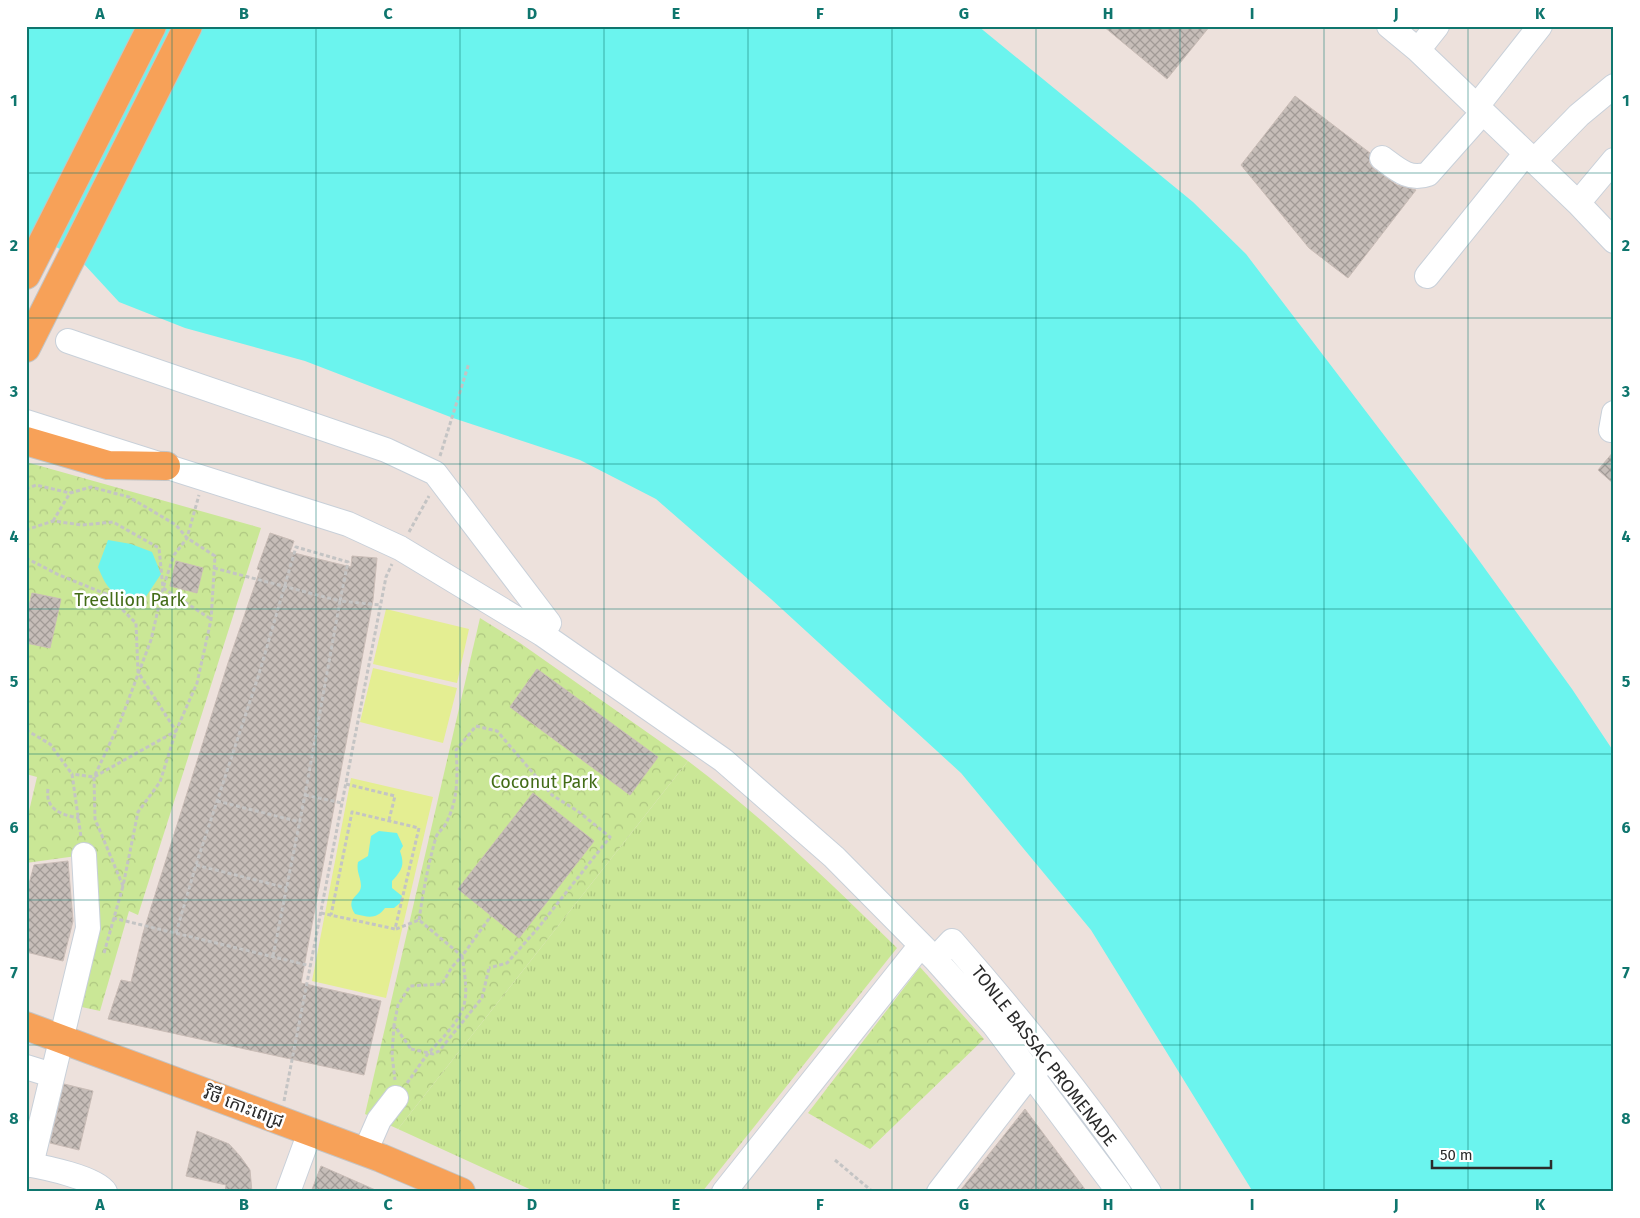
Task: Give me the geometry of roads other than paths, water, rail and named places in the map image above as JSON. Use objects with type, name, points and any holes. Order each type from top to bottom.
[{"type":"main road","points":[[26,274],[152,26]]},
{"type":"main road","points":[[26,348],[188,26]]},
{"type":"main road","points":[[26,441],[108,465],[166,466]]},
{"type":"main road","name":"វិថី កោះពេជ្រ","points":[[26,1026],[365,1152],[461,1192]]},
{"type":"street","points":[[1389,26],[1418,50],[1480,109],[1578,203],[1614,241]]},
{"type":"street","points":[[1418,50],[1436,26]]},
{"type":"street","points":[[1382,158],[1408,176],[1420,177],[1428,174],[1480,109],[1540,26]]},
{"type":"street","points":[[1427,276],[1530,157],[1614,86]]},
{"type":"street","points":[[1578,203],[1614,160]]},
{"type":"street","points":[[68,341],[386,450],[435,473],[549,624],[542,634]]},
{"type":"street","points":[[26,422],[348,524],[400,548],[542,634],[722,760],[834,857],[928,952],[994,1025],[1119,1192]]},
{"type":"street","points":[[84,855],[88,928],[28,1164],[88,1180],[105,1192]]},
{"type":"street","name":"TONLE BASSAC PROMENADE","points":[[928,952],[952,942],[1010,1007],[1149,1192]]},
{"type":"street","points":[[724,1192],[928,952]]},
{"type":"street","points":[[938,1192],[1031,1073],[1050,1058]]},
{"type":"street","points":[[26,1067],[52,1075]]},
{"type":"street","points":[[365,1152],[379,1120],[396,1098]]},
{"type":"street","points":[[288,1192],[310,1132]]},
{"type":"water","points":[[26,26],[978,26],[1193,202],[1246,254],[1470,548],[1572,689],[1614,752],[1614,1192],[1253,1192],[1091,930],[961,773],[771,599],[656,499],[580,460],[453,418],[305,361],[185,328],[119,302],[83,263],[53,245],[26,236]]},
{"type":"water","points":[[108,540],[131,544],[152,552],[161,574],[145,598],[120,596],[110,589],[106,583],[98,567]]},
{"type":"water","points":[[379,831],[397,833],[403,846],[400,851],[402,867],[392,881],[392,888],[402,896],[400,903],[394,908],[385,908],[375,916],[368,917],[355,914],[351,904],[361,886],[358,862],[368,856],[371,836]]},
{"type":"park label","name":"Treellion Park","points":[[130,600]]},
{"type":"park label","name":"Coconut Park","points":[[544,782]]}]
